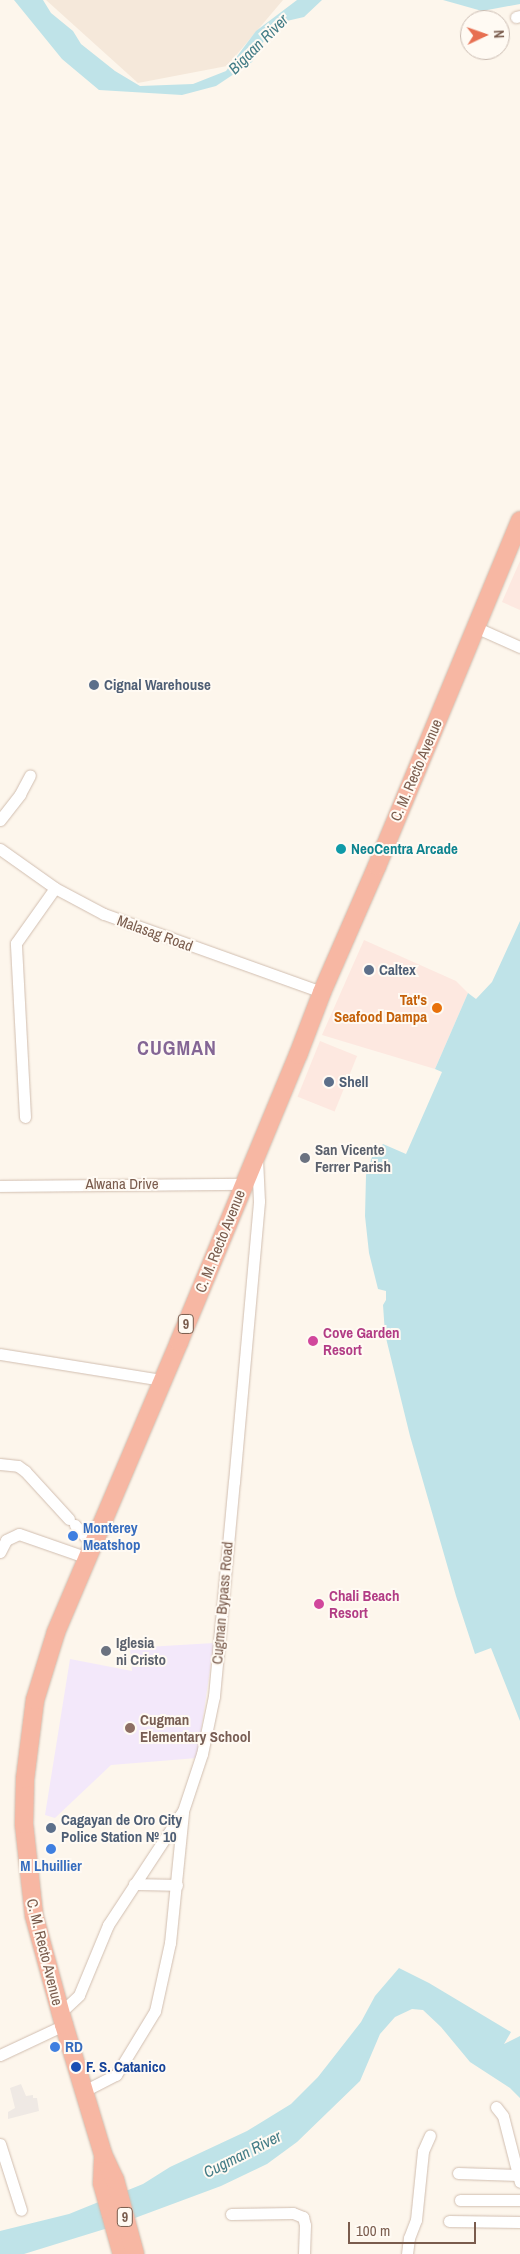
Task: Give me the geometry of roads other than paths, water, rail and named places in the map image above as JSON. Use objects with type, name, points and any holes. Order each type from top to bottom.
[{"type":"highway","name":"C. M. Recto Avenue","points":[[122,2254],[103,2154],[40,1942],[30,1888],[24,1824],[25,1779],[35,1700],[56,1632],[520,520]]},
{"type":"highway","name":"C. M. Recto Avenue","points":[[108,2181],[135,2254]]},
{"type":"street","points":[[475,627],[520,647]]},
{"type":"street","points":[[0,820],[20,794],[30,775]]},
{"type":"street","name":"Malasag Road","points":[[0,849],[55,888],[113,918],[322,992]]},
{"type":"street","points":[[25,1117],[16,943],[55,888]]},
{"type":"street","name":"Cugman Bypass Road","points":[[0,2054],[62,2019],[80,1995],[108,1925],[183,1811],[202,1754],[214,1696],[258,1201],[257,1153]]},
{"type":"street","name":"Alwana Drive","points":[[0,1186],[244,1184]]},
{"type":"street","points":[[0,1354],[162,1380]]},
{"type":"street","points":[[0,1464],[18,1466],[25,1471],[72,1522],[91,1552]]},
{"type":"street","points":[[0,1552],[6,1540],[18,1534],[91,1552]]},
{"type":"street","points":[[84,2092],[116,2075],[141,2031],[155,2011],[161,1992],[170,1943],[183,1811]]},
{"type":"street","points":[[134,1884],[177,1886]]},
{"type":"street","points":[[458,2173],[519,2178],[504,2116],[496,2107]]},
{"type":"street","points":[[408,2254],[409,2238],[416,2220],[423,2151],[430,2135]]},
{"type":"street","points":[[0,2144],[21,2210]]},
{"type":"street","points":[[460,2200],[520,2200]]},
{"type":"street","points":[[231,2214],[293,2213],[303,2217],[305,2225],[304,2254]]},
{"type":"street","points":[[449,2221],[520,2222]]},
{"type":"water","name":"Bigaan River","points":[[14,0],[43,0],[51,13],[73,31],[81,44],[115,71],[140,86],[193,84],[226,71],[256,31],[297,0],[322,0],[304,17],[278,23],[265,39],[252,62],[216,86],[182,95],[99,90],[62,59]]},
{"type":"water","points":[[443,0],[520,0],[520,4],[478,10]]},
{"type":"water","points":[[520,921],[520,1721],[491,1648],[475,1654],[456,1596],[410,1436],[385,1334],[383,1305],[386,1300],[386,1291],[378,1289],[369,1253],[365,1216],[366,1175],[372,1157],[383,1144],[406,1154],[442,1072],[435,1069],[468,993],[476,999],[492,982]]},
{"type":"water","name":"Cugman River","points":[[399,1968],[429,1983],[511,2032],[504,2044],[520,2036],[520,2098],[510,2088],[470,2062],[441,2027],[423,2010],[412,2009],[395,2017],[380,2034],[360,2081],[297,2142],[267,2164],[221,2186],[108,2228],[24,2254],[0,2254],[0,2231],[69,2214],[143,2184],[170,2167],[247,2131],[291,2104],[318,2077],[361,2022],[375,1996]]},
{"type":"place","name":"Cignal Warehouse","points":[[94,685]]},
{"type":"place","name":"NeoCentra Arcade","points":[[341,849]]},
{"type":"place","name":"Caltex","points":[[369,970]]},
{"type":"place","name":"Tat's Seafood Dampa","points":[[437,1008]]},
{"type":"place","name":"Shell","points":[[329,1082]]},
{"type":"place","name":"San Vicente Ferrer Parish","points":[[305,1158]]},
{"type":"place","name":"Cove Garden Resort","points":[[313,1341]]},
{"type":"place","name":"Monterey Meatshop","points":[[73,1536]]},
{"type":"place","name":"Chali Beach Resort","points":[[319,1604]]},
{"type":"place","name":"Iglesia ni Cristo","points":[[106,1651]]},
{"type":"place","name":"Cugman Elementary School","points":[[130,1728]]},
{"type":"place","name":"Cagayan de Oro City Police Station № 10","points":[[51,1828]]},
{"type":"place","name":"M Lhuillier","points":[[51,1849]]},
{"type":"place","name":"RD","points":[[55,2047]]},
{"type":"place","name":"F. S. Catanico","points":[[76,2067]]},
{"type":"district","name":"CUGMAN","points":[[177,1047]]}]
